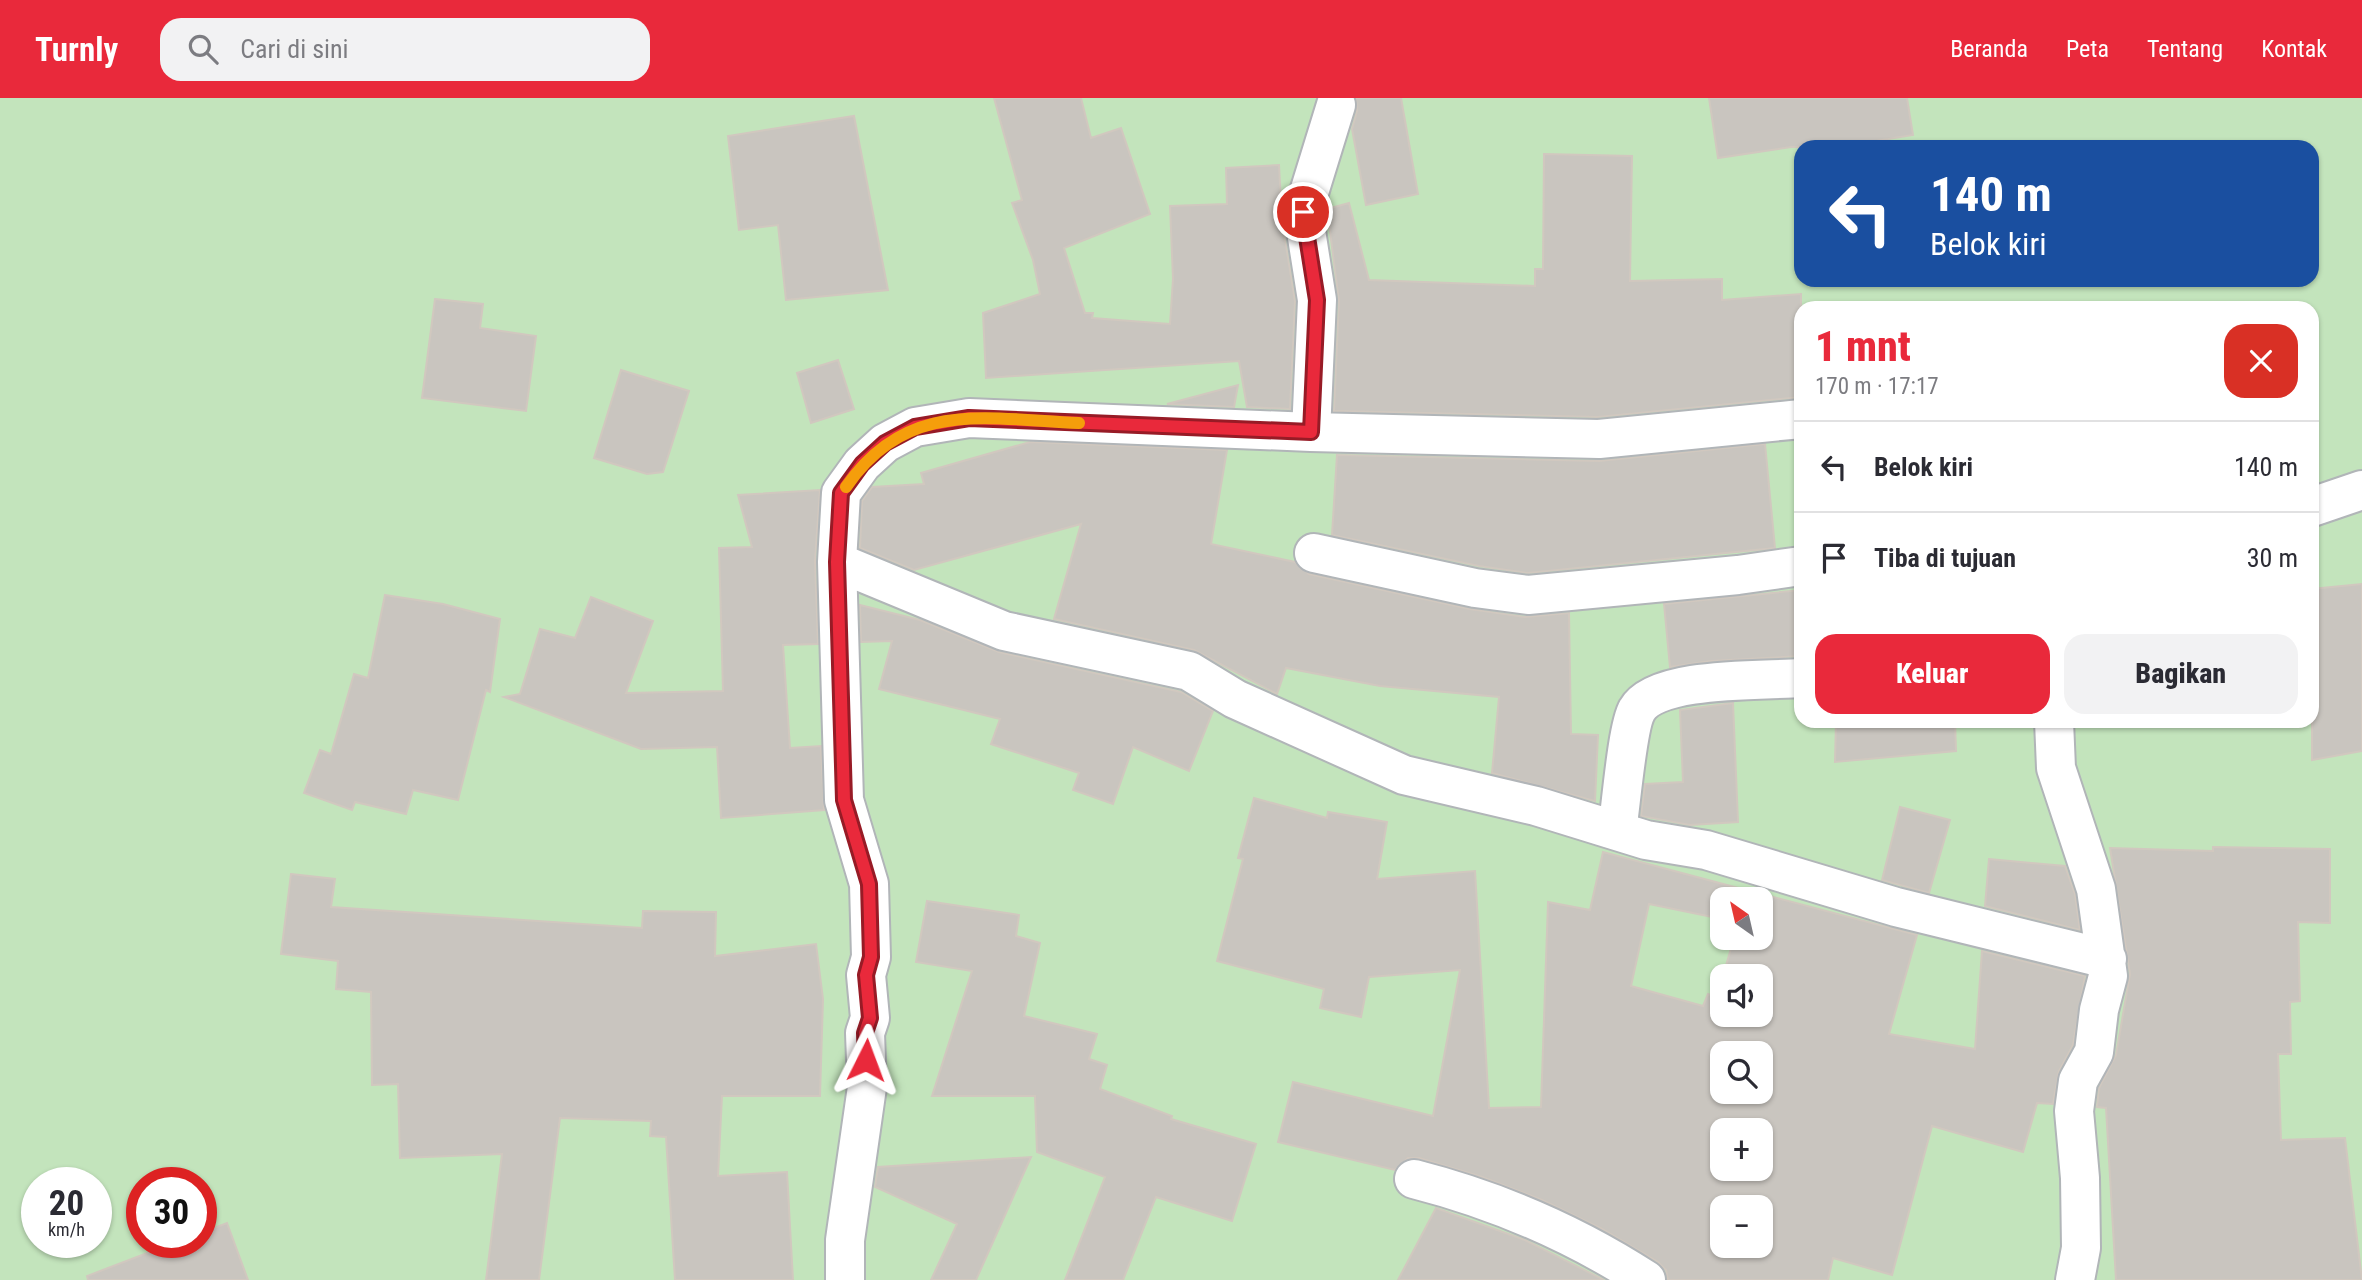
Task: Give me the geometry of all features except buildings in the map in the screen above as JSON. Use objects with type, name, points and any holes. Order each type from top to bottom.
[{"type":"street","points":[[1311,432],[1317,300],[1303,212],[1336,105]]},
{"type":"street","points":[[845,1280],[845,1240],[867,1087],[865,1033],[870,1018],[866,975],[871,957],[869,884],[844,800],[837,562],[841,493],[862,464],[885,443],[915,427],[969,418],[1311,432],[1599,439],[1794,420]]},
{"type":"street","points":[[2319,505],[2362,490]]},
{"type":"street","points":[[1314,552],[1475,588],[1528,595],[1794,567]]},
{"type":"street","points":[[837,562],[1004,631],[1189,671],[1235,699],[1404,775],[1437,786],[1536,806],[1646,840],[1706,850],[1896,907],[2107,959]]},
{"type":"street","points":[[1617,831],[1633,719],[1643,702],[1670,688],[1794,679]]},
{"type":"street","points":[[2054,728],[2056,768],[2096,889],[2108,976],[2099,1010],[2094,1052],[2078,1081],[2074,1111],[2080,1178],[2081,1248],[2075,1280]]},
{"type":"street","points":[[1413,1179],[1512,1210],[1605,1254],[1646,1280]]},
{"type":"green space","points":[[0,98],[2362,98],[2362,1280],[0,1280]]},
{"type":"slow traffic","points":[[846,487],[862,464],[885,443],[915,427],[969,418],[1079,423]]},
{"type":"route","points":[[866,1060],[865,1033],[870,1018],[866,975],[871,957],[869,884],[844,800],[837,562],[841,493],[862,464],[885,443],[915,427],[969,418],[1311,432],[1317,300],[1303,212]]}]
